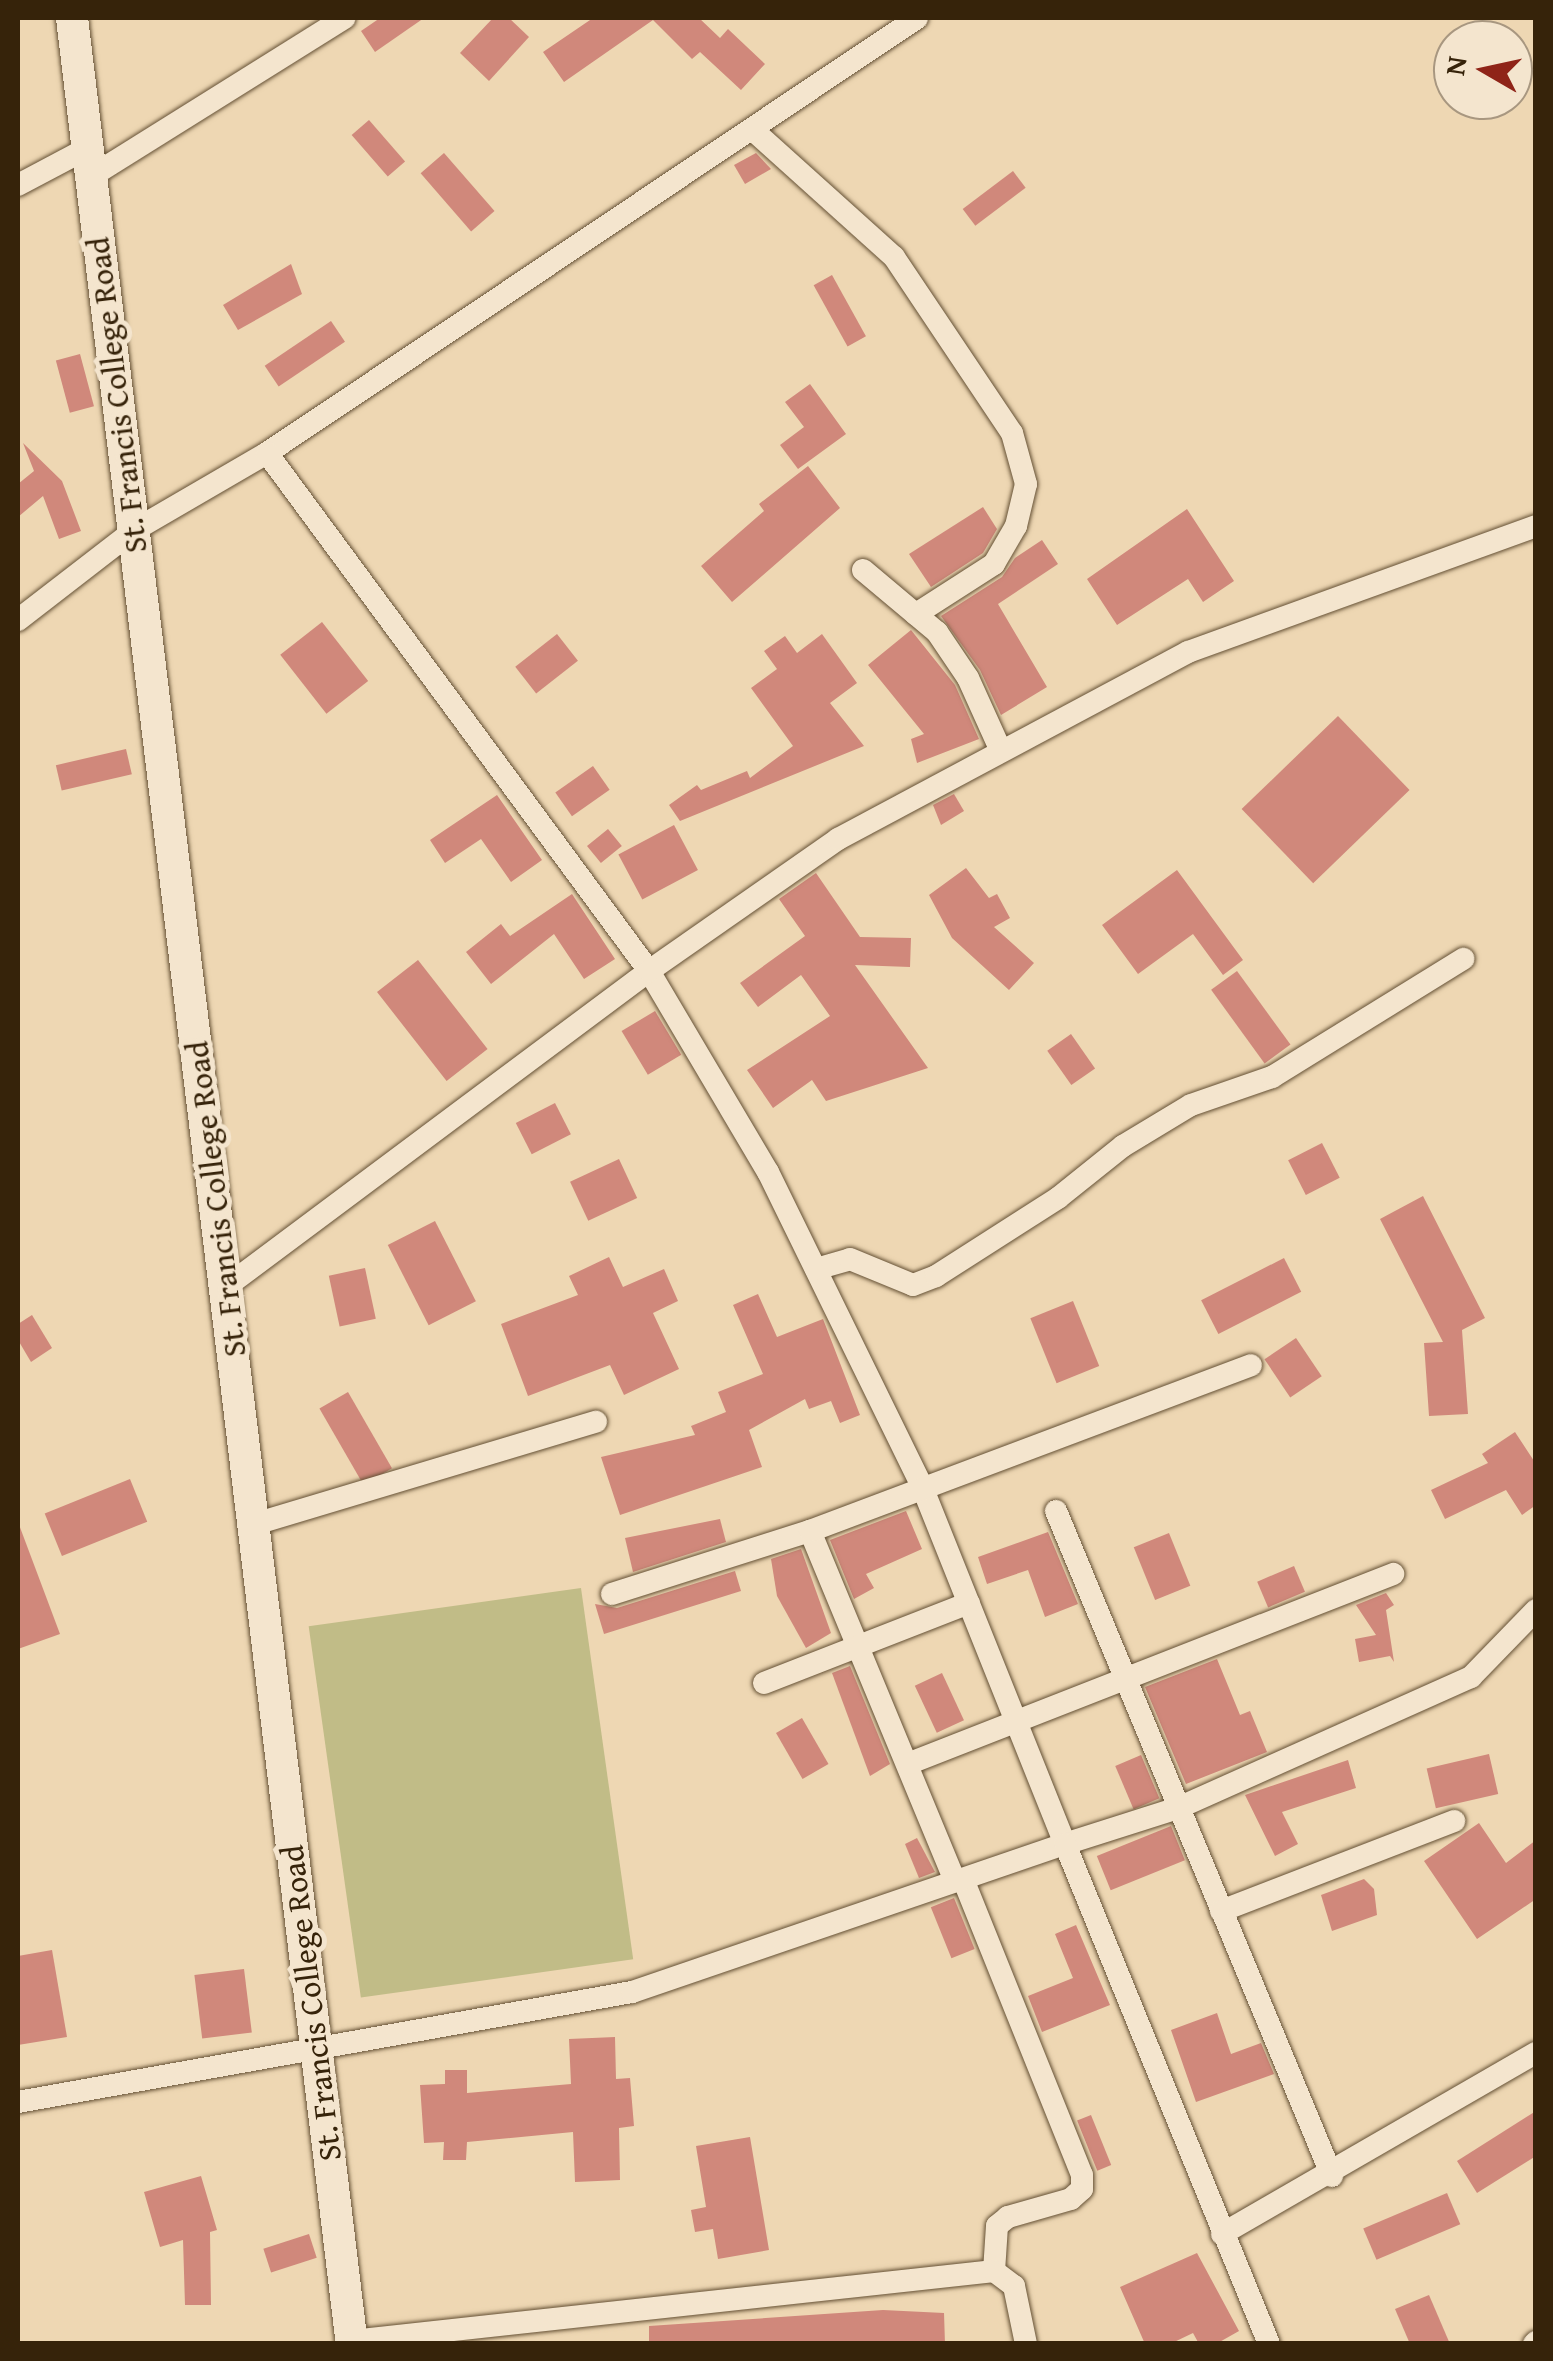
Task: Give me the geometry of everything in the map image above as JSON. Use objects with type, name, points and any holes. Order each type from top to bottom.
[{"type":"main road","points":[[48,18],[75,54]]},
{"type":"main road","name":"St. Francis College Road","points":[[72,18],[352,2342]]},
{"type":"street","points":[[18,185],[87,164],[344,18]]},
{"type":"street","points":[[18,620],[133,531],[267,454],[754,131],[916,18]]},
{"type":"street","points":[[754,131],[894,257],[1012,433],[1026,484],[1016,526],[994,564],[916,614]]},
{"type":"street","points":[[267,454],[648,971],[768,1172],[922,1489],[1269,2344]]},
{"type":"street","points":[[227,1286],[648,971],[838,839],[1000,749],[1188,652],[1536,526]]},
{"type":"street","points":[[862,570],[937,632],[968,678],[1000,749]]},
{"type":"street","points":[[816,1269],[850,1259],[914,1285],[936,1276],[1058,1198],[1123,1146],[1191,1105],[1272,1077],[1463,960]]},
{"type":"street","points":[[612,1594],[810,1530],[1251,1366]]},
{"type":"street","points":[[255,1524],[596,1422]]},
{"type":"street","points":[[1056,1511],[1332,2176]]},
{"type":"street","points":[[810,1530],[856,1647],[910,1763],[1082,2175],[1082,2189],[1071,2199],[1008,2216],[997,2226],[994,2271]]},
{"type":"street","points":[[910,1763],[1393,1574]]},
{"type":"street","points":[[764,1683],[970,1603]]},
{"type":"street","points":[[18,2102],[84,2085],[316,2052],[632,1992],[1178,1808],[1471,1677],[1536,1610]]},
{"type":"street","points":[[1221,1911],[1454,1821]]},
{"type":"street","points":[[1222,2234],[1332,2176],[1536,2053]]},
{"type":"street","points":[[352,2342],[994,2271],[1014,2286],[1026,2344]]},
{"type":"shaded area","points":[[581,1588],[633,1959],[361,1998],[309,1626]]},
{"type":"building","points":[[380,18],[424,18],[375,52],[361,31]]},
{"type":"building","points":[[493,18],[509,18],[529,37],[489,81],[460,53]]},
{"type":"building","points":[[593,18],[699,18],[720,38],[728,29],[765,64],[741,90],[700,52],[692,59],[653,20],[564,82],[543,52]]},
{"type":"building","points":[[369,120],[405,162],[388,177],[352,135]]},
{"type":"building","points":[[444,153],[495,211],[471,231],[421,173]]},
{"type":"building","points":[[756,153],[771,169],[745,184],[734,165]]},
{"type":"building","points":[[1013,171],[1026,188],[975,226],[963,209]]},
{"type":"building","points":[[291,264],[302,294],[238,330],[223,305]]},
{"type":"building","points":[[832,275],[866,336],[848,346],[814,285]]},
{"type":"building","points":[[331,321],[345,342],[279,386],[265,366]]},
{"type":"building","points":[[80,354],[94,406],[70,413],[56,360]]},
{"type":"building","points":[[810,384],[846,434],[798,469],[780,445],[804,427],[785,402]]},
{"type":"building","points":[[23,443],[62,481],[81,531],[59,539],[43,496],[18,517],[18,484],[34,471]]},
{"type":"building","points":[[808,466],[840,508],[732,602],[701,566],[764,511],[759,504]]},
{"type":"building","points":[[983,507],[997,529],[983,553],[931,587],[909,554]]},
{"type":"building","points":[[1187,509],[1234,581],[1203,602],[1188,579],[1117,625],[1087,579]]},
{"type":"building","points":[[1042,540],[1058,564],[998,604],[1047,687],[1001,715],[980,670],[941,616],[1002,577],[1015,558]]},
{"type":"building","points":[[322,622],[368,681],[326,714],[280,655]]},
{"type":"building","points":[[911,630],[955,685],[979,739],[917,763],[911,739],[924,734],[868,665]]},
{"type":"building","points":[[557,634],[578,661],[536,693],[515,667]]},
{"type":"building","points":[[822,634],[857,683],[830,703],[864,746],[680,821],[669,805],[697,785],[701,790],[747,771],[750,778],[793,746],[751,688],[777,669],[764,651],[785,636],[797,653]]},
{"type":"building","points":[[1338,716],[1410,790],[1313,883],[1242,809]]},
{"type":"building","points":[[126,749],[132,774],[62,791],[56,765]]},
{"type":"building","points":[[593,766],[610,790],[572,816],[555,792]]},
{"type":"building","points":[[954,794],[964,811],[941,825],[933,805]]},
{"type":"building","points":[[497,795],[542,860],[511,882],[481,839],[445,863],[430,840]]},
{"type":"building","points":[[674,825],[698,870],[642,900],[618,855]]},
{"type":"building","points":[[608,829],[622,846],[601,863],[587,846]]},
{"type":"building","points":[[966,868],[989,898],[997,894],[1010,918],[994,927],[1034,963],[1009,990],[952,938],[929,895]]},
{"type":"building","points":[[1177,870],[1243,960],[1223,975],[1193,934],[1138,974],[1102,925]]},
{"type":"building","points":[[816,873],[860,937],[911,938],[910,967],[855,965],[928,1068],[826,1101],[812,1080],[773,1108],[747,1070],[830,1016],[801,975],[758,1007],[740,983],[805,936],[779,899]]},
{"type":"building","points":[[572,894],[615,959],[584,979],[554,934],[491,984],[466,952],[501,924],[510,936]]},
{"type":"building","points":[[418,960],[488,1049],[447,1081],[377,992]]},
{"type":"building","points":[[1237,971],[1290,1045],[1265,1063],[1211,990]]},
{"type":"building","points":[[655,1011],[681,1055],[648,1075],[622,1031]]},
{"type":"building","points":[[1071,1034],[1095,1068],[1071,1085],[1047,1051]]},
{"type":"building","points":[[555,1103],[571,1134],[532,1154],[516,1123]]},
{"type":"building","points":[[1322,1143],[1340,1178],[1306,1195],[1288,1160]]},
{"type":"building","points":[[619,1159],[637,1198],[588,1221],[570,1182]]},
{"type":"building","points":[[1423,1196],[1485,1318],[1462,1330],[1468,1414],[1429,1416],[1424,1343],[1443,1342],[1380,1219]]},
{"type":"building","points":[[435,1221],[476,1301],[429,1325],[388,1245]]},
{"type":"building","points":[[609,1257],[623,1287],[664,1269],[678,1301],[653,1313],[679,1369],[624,1395],[610,1365],[528,1396],[501,1324],[578,1295],[569,1276]]},
{"type":"building","points":[[1284,1258],[1301,1292],[1218,1334],[1201,1300]]},
{"type":"building","points":[[365,1268],[376,1319],[340,1327],[329,1276]]},
{"type":"building","points":[[758,1294],[777,1337],[823,1319],[860,1415],[840,1423],[831,1401],[809,1409],[805,1399],[749,1430],[762,1467],[620,1515],[601,1457],[695,1435],[691,1426],[726,1412],[718,1392],[763,1374],[733,1305]]},
{"type":"building","points":[[1073,1301],[1099,1366],[1057,1383],[1030,1318]]},
{"type":"building","points":[[32,1315],[52,1348],[31,1362],[18,1340],[18,1324]]},
{"type":"building","points":[[1296,1338],[1322,1376],[1290,1397],[1264,1359]]},
{"type":"building","points":[[348,1392],[392,1468],[363,1485],[319,1408]]},
{"type":"building","points":[[1515,1432],[1536,1464],[1536,1505],[1522,1515],[1506,1490],[1445,1519],[1431,1490],[1488,1463],[1482,1454]]},
{"type":"building","points":[[130,1479],[147,1522],[62,1556],[45,1513]]},
{"type":"building","points":[[906,1511],[922,1549],[866,1574],[874,1588],[854,1599],[830,1540]]},
{"type":"building","points":[[720,1519],[726,1542],[633,1572],[625,1538]]},
{"type":"building","points":[[18,1522],[60,1634],[18,1649]]},
{"type":"building","points":[[1048,1532],[1078,1604],[1045,1617],[1028,1570],[987,1584],[978,1557]]},
{"type":"building","points":[[1169,1533],[1190,1586],[1155,1600],[1134,1547]]},
{"type":"building","points":[[801,1549],[831,1633],[806,1648],[777,1596],[771,1559]]},
{"type":"building","points":[[1294,1566],[1305,1592],[1268,1607],[1257,1582]]},
{"type":"building","points":[[735,1571],[741,1591],[604,1634],[595,1604],[617,1608]]},
{"type":"building","points":[[1386,1593],[1394,1605],[1386,1610],[1394,1662],[1390,1656],[1359,1662],[1355,1639],[1376,1635],[1356,1605]]},
{"type":"building","points":[[1217,1659],[1240,1715],[1250,1711],[1267,1752],[1186,1784],[1145,1687]]},
{"type":"building","points":[[850,1666],[890,1764],[870,1776],[832,1673]]},
{"type":"building","points":[[942,1673],[964,1720],[937,1733],[915,1686]]},
{"type":"building","points":[[802,1718],[828,1764],[803,1779],[776,1733]]},
{"type":"building","points":[[1489,1754],[1498,1794],[1436,1808],[1427,1768]]},
{"type":"building","points":[[1141,1755],[1159,1798],[1134,1809],[1115,1766]]},
{"type":"building","points":[[1348,1760],[1356,1788],[1282,1812],[1298,1844],[1275,1856],[1245,1795]]},
{"type":"building","points":[[1479,1823],[1506,1863],[1536,1840],[1536,1899],[1477,1939],[1424,1861]]},
{"type":"building","points":[[1171,1826],[1185,1860],[1111,1890],[1097,1856]]},
{"type":"building","points":[[917,1838],[935,1872],[919,1878],[905,1844]]},
{"type":"building","points":[[1364,1879],[1374,1889],[1377,1915],[1332,1931],[1321,1895]]},
{"type":"building","points":[[954,1898],[975,1949],[951,1958],[931,1907]]},
{"type":"building","points":[[1076,1925],[1110,2005],[1042,2032],[1028,1996],[1073,1978],[1055,1934]]},
{"type":"building","points":[[52,1950],[67,2037],[18,2045],[18,1956]]},
{"type":"building","points":[[244,1969],[252,2033],[202,2039],[194,1975]]},
{"type":"building","points":[[1217,2013],[1231,2054],[1261,2043],[1274,2074],[1196,2102],[1171,2030]]},
{"type":"building","points":[[615,2037],[616,2079],[630,2078],[634,2126],[619,2128],[620,2180],[575,2182],[573,2132],[467,2142],[466,2160],[443,2160],[444,2142],[424,2143],[420,2085],[445,2084],[445,2070],[467,2070],[467,2093],[571,2084],[569,2039]]},
{"type":"building","points":[[1536,2111],[1536,2156],[1477,2193],[1457,2161]]},
{"type":"building","points":[[1091,2115],[1111,2165],[1097,2171],[1077,2121]]},
{"type":"building","points":[[750,2137],[769,2250],[718,2259],[713,2229],[695,2232],[691,2210],[706,2207],[696,2146]]},
{"type":"building","points":[[201,2176],[217,2230],[210,2232],[211,2305],[185,2305],[183,2240],[160,2247],[144,2192]]},
{"type":"building","points":[[1447,2193],[1460,2224],[1377,2260],[1363,2229]]},
{"type":"building","points":[[309,2234],[317,2258],[271,2273],[263,2249]]},
{"type":"building","points":[[1197,2253],[1239,2331],[1216,2344],[1199,2344],[1193,2333],[1170,2344],[1145,2344],[1120,2287]]},
{"type":"building","points":[[1429,2295],[1450,2344],[1410,2344],[1395,2309]]},
{"type":"building","points":[[883,2310],[944,2313],[945,2344],[649,2344],[649,2326]]}]
